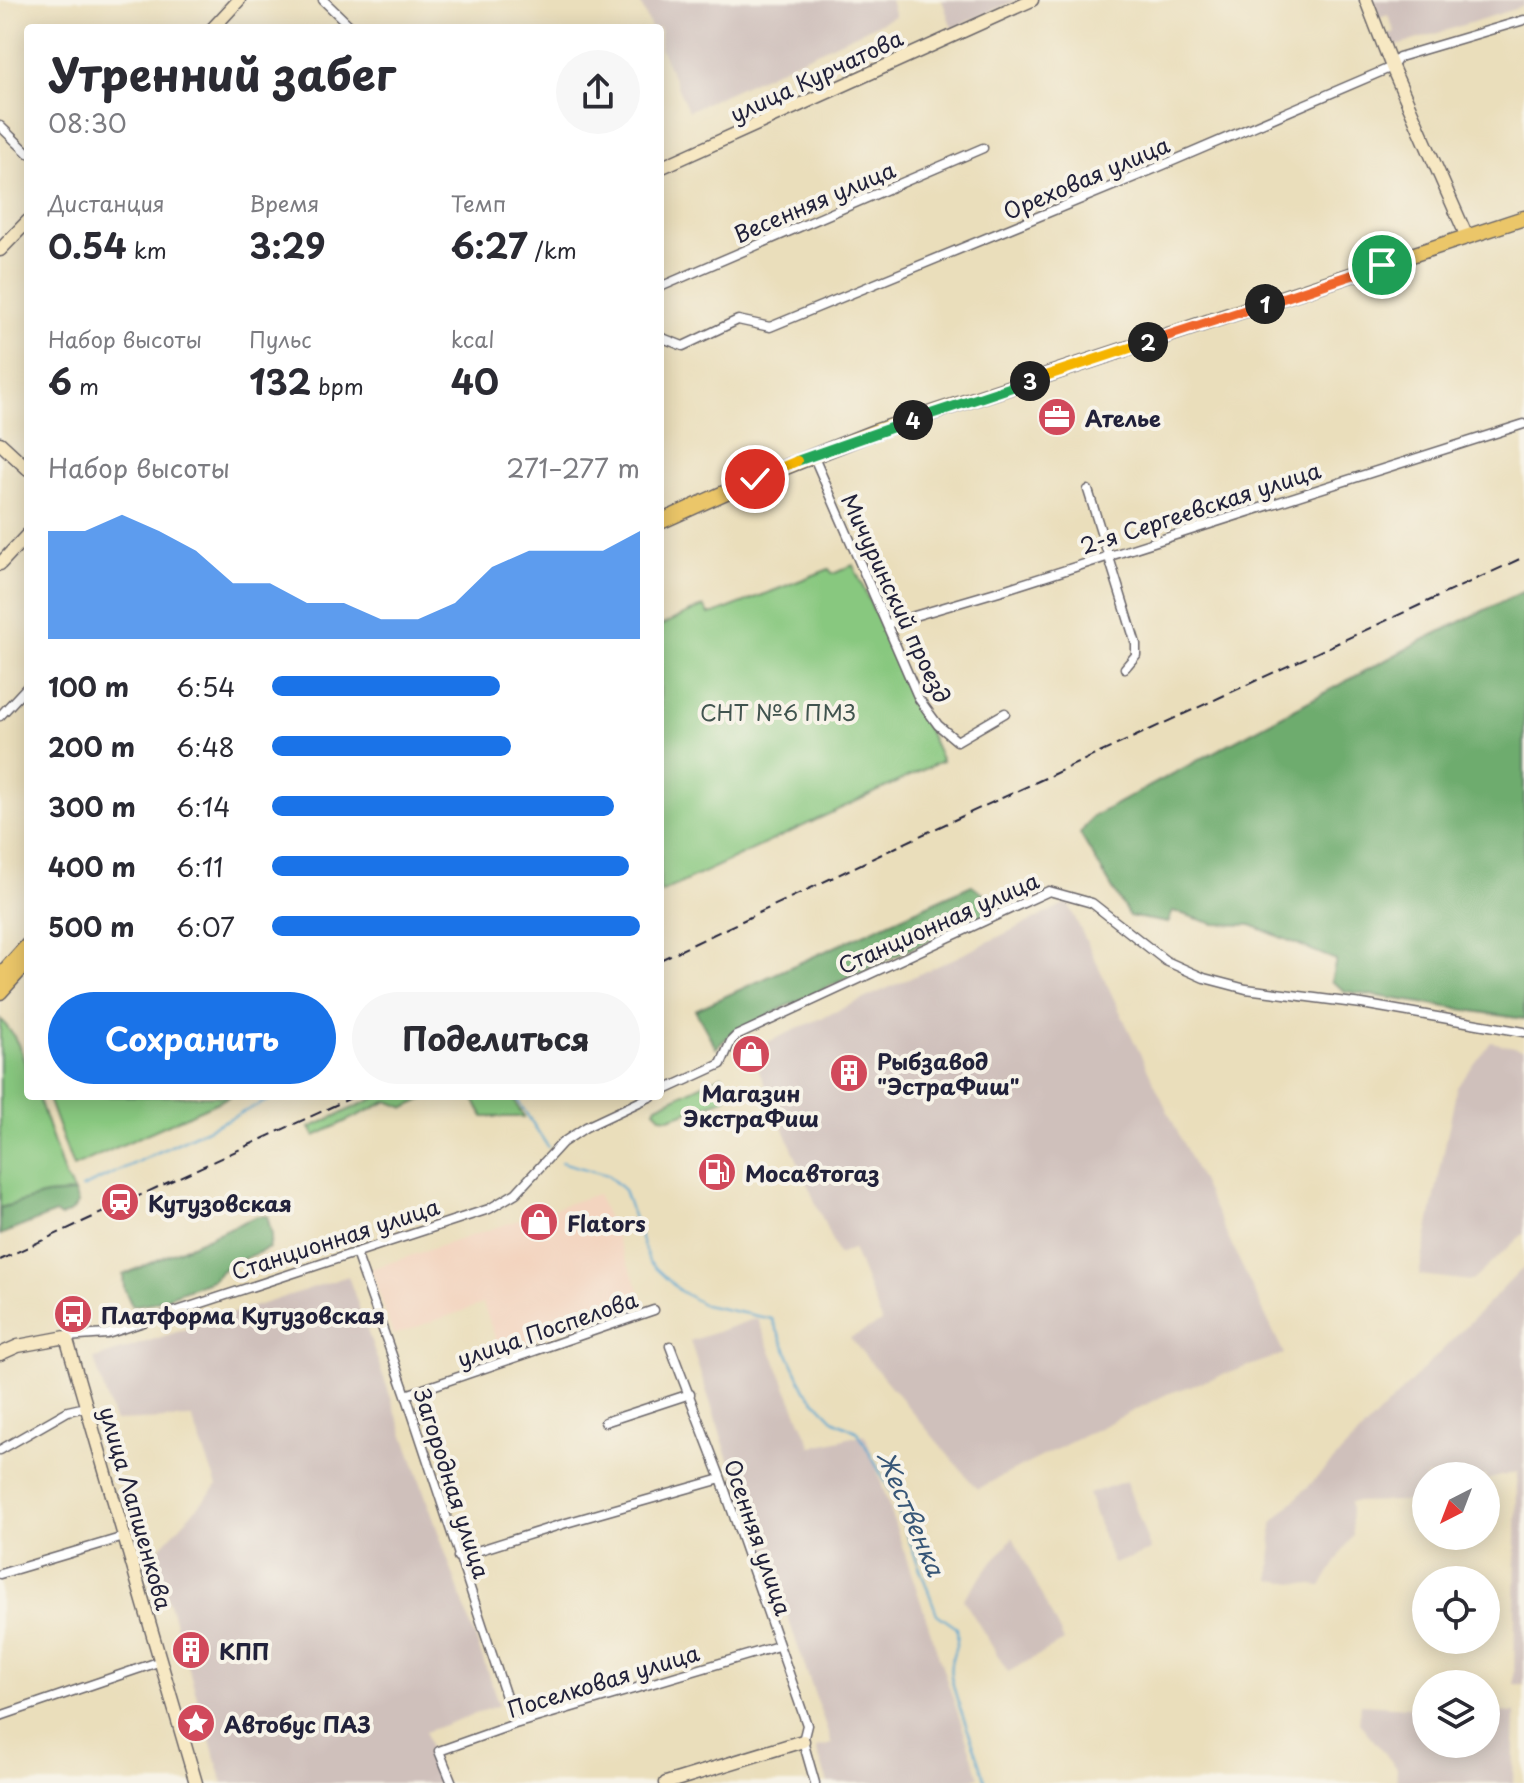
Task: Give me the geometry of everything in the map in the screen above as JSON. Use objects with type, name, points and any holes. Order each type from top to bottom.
[{"type":"main road","points":[[664,520],[813,455],[1465,233],[1524,209]]},
{"type":"main road","points":[[664,510],[763,465],[870,424],[1465,233],[1524,218]]},
{"type":"main road","points":[[0,976],[24,949]]},
{"type":"main road","points":[[0,992],[24,965]]},
{"type":"street","points":[[217,24],[239,0]]},
{"type":"street","points":[[323,0],[348,24]]},
{"type":"street","name":"улица Курчатова","points":[[664,166],[1032,0]]},
{"type":"street","points":[[1366,0],[1465,233]]},
{"type":"street","name":"Ореховая улица","points":[[664,339],[683,346],[738,320],[770,327],[1392,67],[1399,57],[1524,20]]},
{"type":"street","points":[[0,126],[24,149]]},
{"type":"street","name":"Весенняя улица","points":[[664,285],[983,148]]},
{"type":"street","points":[[0,250],[24,225]]},
{"type":"street","name":"2-я Сергеевская улица","points":[[887,624],[1524,424]]},
{"type":"street","points":[[0,443],[24,465]]},
{"type":"street","name":"Мичуринский проезд","points":[[813,455],[919,699],[938,725],[957,741],[1005,713]]},
{"type":"street","points":[[1088,490],[1136,644],[1136,655],[1125,668]]},
{"type":"street","points":[[0,564],[24,538]]},
{"type":"street","points":[[0,716],[24,690]]},
{"type":"street","name":"Станционная улица","points":[[664,1090],[721,1064],[736,1036],[1049,891],[1092,903],[1166,961],[1204,978],[1246,989],[1362,1004],[1524,1032]]},
{"type":"street","name":"Станционная улица","points":[[0,1354],[18,1346],[66,1337],[107,1334],[489,1209],[516,1193],[562,1143],[586,1127],[643,1100]]},
{"type":"street","name":"Загородная улица","points":[[356,1253],[515,1724]]},
{"type":"street","name":"улица Поспелова","points":[[406,1395],[654,1310]]},
{"type":"street","name":"улица Лапшенкова","points":[[66,1337],[196,1783]]},
{"type":"street","name":"Осенняя улица","points":[[670,1346],[721,1479],[807,1725],[803,1741],[815,1783]]},
{"type":"street","points":[[605,1422],[690,1394]]},
{"type":"street","points":[[0,1450],[68,1411],[86,1407]]},
{"type":"street","points":[[458,1557],[721,1479]]},
{"type":"street","points":[[0,1574],[124,1537]]},
{"type":"street","name":"Поселковая улица","points":[[452,1783],[439,1751],[515,1724],[778,1646]]},
{"type":"street","points":[[0,1716],[161,1661]]},
{"type":"street","points":[[666,1783],[803,1741]]},
{"type":"shaded area","points":[[639,0],[890,0],[895,16],[688,111],[664,57],[664,24],[649,24]]},
{"type":"shaded area","points":[[942,0],[1017,0],[952,28]]},
{"type":"shaded area","points":[[1374,0],[1524,0],[1524,6],[1393,47],[1389,35],[1395,32],[1388,15],[1380,18]]},
{"type":"shaded area","points":[[1068,903],[1284,1354],[1167,1394],[977,1489],[850,1338],[882,1322],[853,1249],[838,1255],[750,1050],[957,957]]},
{"type":"shaded area","points":[[1491,1042],[1524,1049],[1524,1233],[1472,1281],[1419,1275],[1457,1087]]},
{"type":"shaded area","points":[[597,1194],[645,1303],[500,1351],[483,1304],[393,1335],[371,1269]]},
{"type":"shaded area","points":[[1524,1267],[1524,1685],[1514,1684],[1517,1472],[1500,1476],[1500,1462],[1412,1462],[1412,1499],[1350,1502],[1353,1535],[1321,1586],[1271,1580],[1272,1523]]},
{"type":"shaded area","points":[[348,1276],[499,1705],[425,1732],[440,1783],[223,1783],[154,1554],[217,1486],[192,1418],[114,1421],[94,1359]]},
{"type":"shaded area","points":[[757,1318],[812,1447],[865,1434],[979,1777],[961,1783],[828,1783],[816,1748],[832,1744],[738,1475],[735,1478],[690,1341]]},
{"type":"shaded area","points":[[1126,1481],[1151,1551],[1113,1564],[1088,1494]]},
{"type":"shaded area","points":[[1013,1537],[1064,1641],[1008,1672],[963,1599]]},
{"type":"shaded area","points":[[1361,1704],[1412,1707],[1412,1758],[1500,1758],[1500,1712],[1515,1713],[1513,1783],[1396,1782],[1397,1768],[1359,1723]]},
{"type":"green space","name":"СНТ №6 ПМЗ","points":[[853,565],[942,761],[664,891],[664,624],[704,606],[709,614],[714,614],[829,569],[833,574]]},
{"type":"green space","points":[[1524,591],[1524,1019],[1345,991],[1331,981],[1336,960],[1251,925],[1214,924],[1173,911],[1168,923],[1129,916],[1080,834],[1092,817],[1427,638]]},
{"type":"green space","points":[[972,885],[988,897],[989,913],[732,1033],[716,1048],[695,1010]]},
{"type":"green space","points":[[0,1019],[14,1036],[24,1061],[24,1100],[39,1100],[65,1177],[74,1193],[46,1195],[0,1208]]},
{"type":"green space","points":[[722,1075],[727,1085],[725,1099],[669,1118],[662,1117],[655,1110],[657,1106]]},
{"type":"green space","points":[[48,1100],[222,1100],[73,1167]]},
{"type":"green space","points":[[370,1100],[422,1100],[405,1108],[388,1101],[315,1136],[310,1128]]},
{"type":"green space","points":[[474,1100],[514,1100],[524,1117],[484,1117]]},
{"type":"green space","points":[[74,1193],[78,1203],[72,1211],[61,1217],[55,1213],[0,1235],[0,1208],[46,1195]]},
{"type":"green space","points":[[257,1216],[267,1216],[272,1235],[269,1248],[227,1266],[212,1280],[154,1302],[132,1306],[124,1288],[123,1275]]},
{"type":"waterway","points":[[82,1188],[269,1100]]},
{"type":"waterway","name":"Жественка","points":[[518,1100],[548,1147]]},
{"type":"waterway","name":"Жественка","points":[[561,1162],[607,1175],[624,1190],[649,1262],[680,1291],[704,1305],[772,1319],[805,1390],[835,1421],[858,1432],[891,1492],[937,1614],[957,1628],[951,1676],[986,1783]]},
{"type":"railway","points":[[664,958],[926,833],[1524,557]]},
{"type":"railway","points":[[0,1260],[346,1100]]},
{"type":"place","name":"Ателье","points":[[1057,417]]},
{"type":"place","name":"Магазин ЭкстраФиш","points":[[751,1054]]},
{"type":"place","name":"Рыбзавод \"ЭстраФиш\"","points":[[849,1073]]},
{"type":"place","name":"Мосавтогаз","points":[[717,1172]]},
{"type":"place","name":"Кутузовская","points":[[120,1202]]},
{"type":"place","name":"Flators","points":[[539,1222]]},
{"type":"place","name":"Платформа Кутузовская","points":[[73,1314]]},
{"type":"place","name":"КПП","points":[[191,1650]]},
{"type":"place","name":"Автобус ПАЗ","points":[[196,1723]]},
{"type":"route","points":[[755,479],[874,432],[1382,265]]}]
